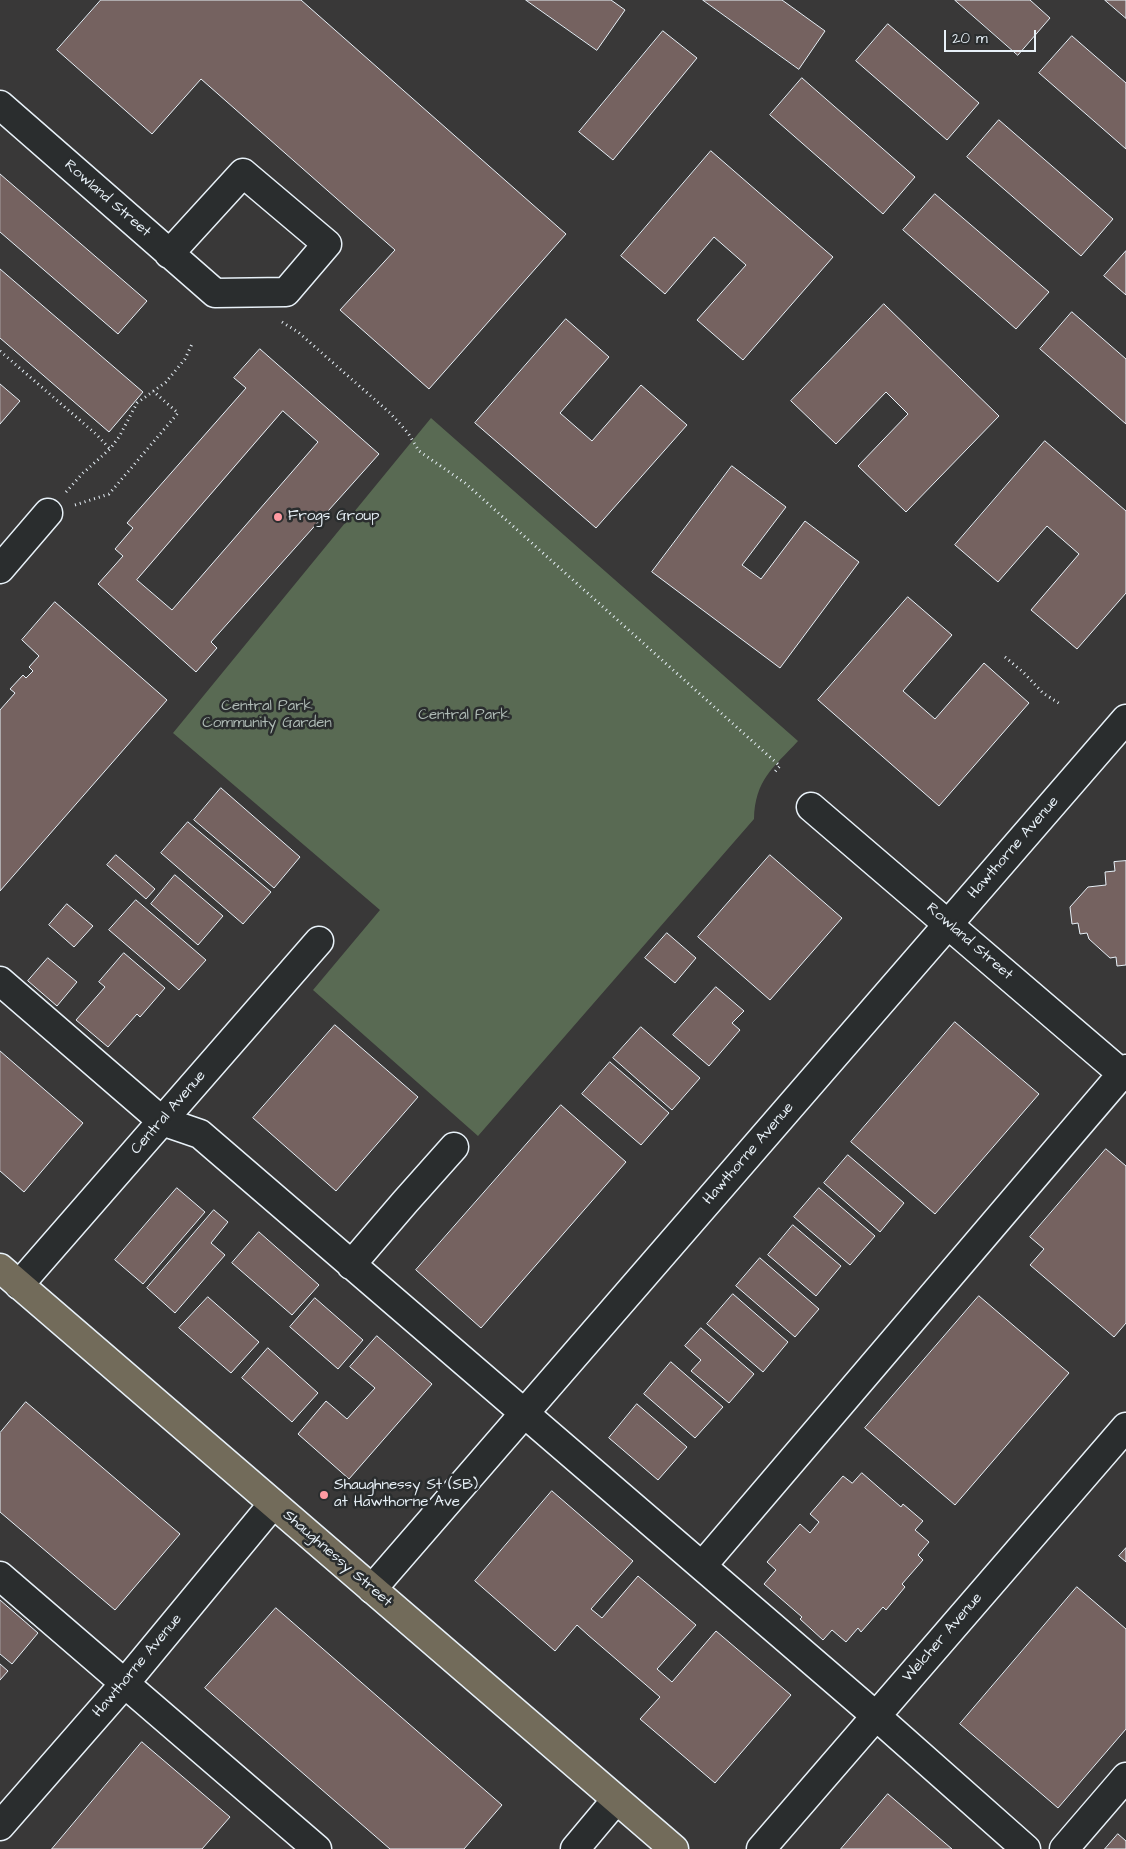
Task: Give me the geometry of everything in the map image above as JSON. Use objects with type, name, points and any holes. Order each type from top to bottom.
[{"type":"main road","name":"Shaughnessy Street","points":[[10,1277],[674,1849]]},
{"type":"street","name":"Rowland Street","points":[[0,105],[214,294],[286,292],[327,244],[243,173],[170,254]]},
{"type":"street","points":[[0,569],[48,513]]},
{"type":"street","name":"Hawthorne Avenue","points":[[372,1589],[1126,719]]},
{"type":"street","name":"Rowland Street","points":[[811,807],[1125,1073]]},
{"type":"street","name":"Central Avenue","points":[[10,1277],[162,1121],[320,941]]},
{"type":"street","points":[[0,981],[162,1121],[200,1134],[876,1716],[1026,1849]]},
{"type":"street","points":[[702,1566],[1125,1073]]},
{"type":"street","points":[[352,1265],[454,1147]]},
{"type":"street","name":"Welcher Avenue","points":[[761,1849],[1126,1426]]},
{"type":"street","name":"Hawthorne Avenue","points":[[0,1826],[125,1683],[273,1504]]},
{"type":"street","points":[[0,1576],[125,1683],[307,1846]]},
{"type":"street","points":[[1064,1849],[1126,1777]]},
{"type":"street","points":[[575,1849],[616,1800]]},
{"type":"path","points":[[276,319],[298,332],[362,388],[408,433],[419,451],[465,483],[780,766],[773,774]]},
{"type":"path","points":[[48,513],[84,473],[110,449],[119,437],[137,403],[166,382],[185,359],[192,344]]},
{"type":"path","points":[[0,352],[97,435],[110,449]]},
{"type":"path","points":[[99,497],[108,494],[178,413],[153,391]]},
{"type":"path","points":[[1005,657],[1043,693],[1060,704]]},
{"type":"green space","name":"Central Park","points":[[431,418],[798,741],[773,767],[762,784],[755,806],[754,819],[478,1136],[313,990],[380,910],[173,733]]},
{"type":"building","points":[[101,0],[301,0],[566,234],[429,389],[340,310],[395,250],[201,79],[152,134],[57,50]]},
{"type":"building","points":[[526,0],[611,0],[625,10],[597,50]]},
{"type":"building","points":[[703,0],[782,0],[825,31],[799,69]]},
{"type":"building","points":[[955,0],[1030,0],[1050,18],[1018,55]]},
{"type":"building","points":[[1105,0],[1126,0],[1126,18]]},
{"type":"building","points":[[888,24],[979,103],[947,140],[856,61]]},
{"type":"building","points":[[663,31],[697,58],[613,160],[579,132]]},
{"type":"building","points":[[1072,36],[1126,83],[1126,149],[1039,73]]},
{"type":"building","points":[[802,78],[915,177],[883,214],[770,115]]},
{"type":"building","points":[[999,120],[1113,219],[1081,256],[967,157]]},
{"type":"building","points":[[711,151],[833,257],[743,360],[697,320],[746,265],[714,237],[665,294],[621,256]]},
{"type":"building","points":[[0,174],[147,301],[118,334],[0,232]]},
{"type":"building","points":[[935,194],[1049,292],[1016,329],[903,230]]},
{"type":"building","points":[[1126,251],[1126,295],[1104,276]]},
{"type":"building","points":[[0,269],[143,392],[109,432],[0,338]]},
{"type":"building","points":[[884,304],[999,416],[906,512],[858,466],[908,414],[886,392],[836,444],[791,401]]},
{"type":"building","points":[[1072,312],[1126,359],[1126,424],[1040,349]]},
{"type":"building","points":[[566,319],[609,357],[560,413],[592,441],[641,385],[687,425],[596,528],[475,423]]},
{"type":"building","points":[[260,349],[379,454],[211,642],[217,648],[196,672],[98,584],[123,556],[115,549],[133,528],[127,523],[246,388],[234,378]],"holes":[[[283,411],[318,442],[172,610],[137,580]]]},
{"type":"building","points":[[0,384],[20,401],[0,424]]},
{"type":"building","points":[[1045,441],[1126,511],[1126,593],[1077,649],[1031,610],[1079,554],[1047,526],[998,582],[955,545]]},
{"type":"building","points":[[732,466],[786,507],[742,565],[761,579],[805,521],[859,562],[780,668],[652,572]]},
{"type":"building","points":[[908,597],[952,635],[903,691],[935,719],[984,663],[1029,703],[939,806],[818,700]]},
{"type":"building","points":[[55,602],[167,700],[0,891],[0,710],[15,693],[10,689],[23,675],[26,678],[33,671],[29,667],[39,656],[22,640]]},
{"type":"building","points":[[221,788],[300,857],[274,888],[194,820]]},
{"type":"building","points":[[188,822],[271,892],[243,924],[161,853]]},
{"type":"building","points":[[116,855],[155,889],[146,899],[107,865]]},
{"type":"building","points":[[770,855],[842,918],[770,1000],[698,937]]},
{"type":"building","points":[[1126,861],[1126,965],[1117,966],[1116,957],[1110,958],[1089,939],[1087,933],[1080,934],[1078,923],[1072,924],[1070,907],[1088,887],[1106,885],[1105,872],[1115,871],[1114,862]]},
{"type":"building","points":[[175,875],[223,916],[198,945],[151,904]]},
{"type":"building","points":[[136,900],[206,960],[179,990],[109,930]]},
{"type":"building","points":[[67,904],[93,926],[74,947],[49,925]]},
{"type":"building","points":[[667,933],[696,958],[675,983],[645,958]]},
{"type":"building","points":[[124,953],[165,988],[140,1017],[137,1014],[108,1047],[76,1020],[105,987],[99,982]]},
{"type":"building","points":[[48,958],[77,982],[57,1006],[28,981]]},
{"type":"building","points":[[716,987],[744,1011],[732,1023],[740,1030],[709,1066],[673,1035]]},
{"type":"building","points":[[955,1022],[1039,1094],[935,1214],[851,1142]]},
{"type":"building","points":[[335,1025],[418,1097],[336,1191],[253,1118]]},
{"type":"building","points":[[641,1027],[700,1078],[672,1110],[613,1058]]},
{"type":"building","points":[[0,1051],[83,1123],[24,1192],[0,1171]]},
{"type":"building","points":[[610,1062],[669,1113],[641,1145],[582,1094]]},
{"type":"building","points":[[561,1105],[626,1162],[481,1328],[416,1270]]},
{"type":"building","points":[[1106,1149],[1126,1166],[1126,1323],[1114,1337],[1030,1265],[1044,1249],[1030,1237]]},
{"type":"building","points":[[848,1155],[904,1203],[880,1232],[824,1183]]},
{"type":"building","points":[[177,1188],[205,1212],[143,1284],[115,1260]]},
{"type":"building","points":[[819,1188],[875,1236],[850,1265],[794,1217]]},
{"type":"building","points":[[214,1210],[228,1222],[211,1243],[225,1255],[175,1313],[147,1288]]},
{"type":"building","points":[[793,1225],[841,1266],[816,1296],[768,1255]]},
{"type":"building","points":[[259,1232],[319,1285],[292,1315],[232,1263]]},
{"type":"building","points":[[760,1258],[819,1309],[795,1337],[736,1286]]},
{"type":"building","points":[[733,1294],[788,1342],[763,1372],[707,1324]]},
{"type":"building","points":[[979,1296],[1069,1373],[955,1505],[865,1428]]},
{"type":"building","points":[[208,1297],[259,1342],[231,1373],[179,1328]]},
{"type":"building","points":[[315,1298],[363,1340],[338,1369],[290,1327]]},
{"type":"building","points":[[701,1328],[754,1374],[729,1403],[691,1371],[701,1360],[685,1346]]},
{"type":"building","points":[[377,1336],[432,1384],[349,1479],[298,1434],[326,1401],[347,1419],[375,1388],[350,1367]]},
{"type":"building","points":[[268,1348],[318,1393],[292,1422],[242,1378]]},
{"type":"building","points":[[671,1362],[723,1407],[695,1438],[644,1394]]},
{"type":"building","points":[[26,1402],[180,1534],[115,1610],[0,1512],[0,1433]]},
{"type":"building","points":[[637,1404],[687,1447],[658,1480],[609,1438]]},
{"type":"building","points":[[862,1473],[901,1507],[903,1504],[923,1521],[915,1530],[929,1542],[918,1555],[923,1560],[902,1584],[905,1587],[886,1610],[883,1607],[861,1632],[858,1628],[846,1642],[832,1630],[823,1640],[800,1619],[802,1617],[764,1584],[776,1570],[767,1562],[800,1524],[810,1533],[819,1522],[810,1514],[843,1476],[852,1483]]},
{"type":"building","points":[[552,1491],[633,1561],[591,1609],[602,1618],[638,1576],[696,1625],[657,1669],[672,1682],[716,1631],[791,1695],[715,1783],[640,1719],[660,1697],[577,1625],[555,1651],[475,1581]]},
{"type":"building","points":[[1126,1548],[1126,1562],[1119,1556]]},
{"type":"building","points":[[1077,1587],[1126,1629],[1126,1729],[1058,1808],[960,1724]]},
{"type":"building","points":[[0,1600],[38,1633],[12,1664],[0,1654]]},
{"type":"building","points":[[276,1608],[502,1805],[464,1849],[390,1849],[205,1688]]},
{"type":"building","points":[[0,1664],[8,1671],[0,1680]]},
{"type":"building","points":[[142,1742],[230,1817],[202,1849],[52,1849]]},
{"type":"building","points":[[888,1794],[952,1849],[841,1849]]},
{"type":"building","points":[[1118,1834],[1126,1841],[1126,1849],[1105,1849]]},
{"type":"place","name":"Frogs Group","points":[[278,517]]},
{"type":"place","name":"Shaughnessy St (SB) at Hawthorne Ave","points":[[324,1495]]},
{"type":"park label","name":"Central Park Community Garden","points":[[267,716]]}]
